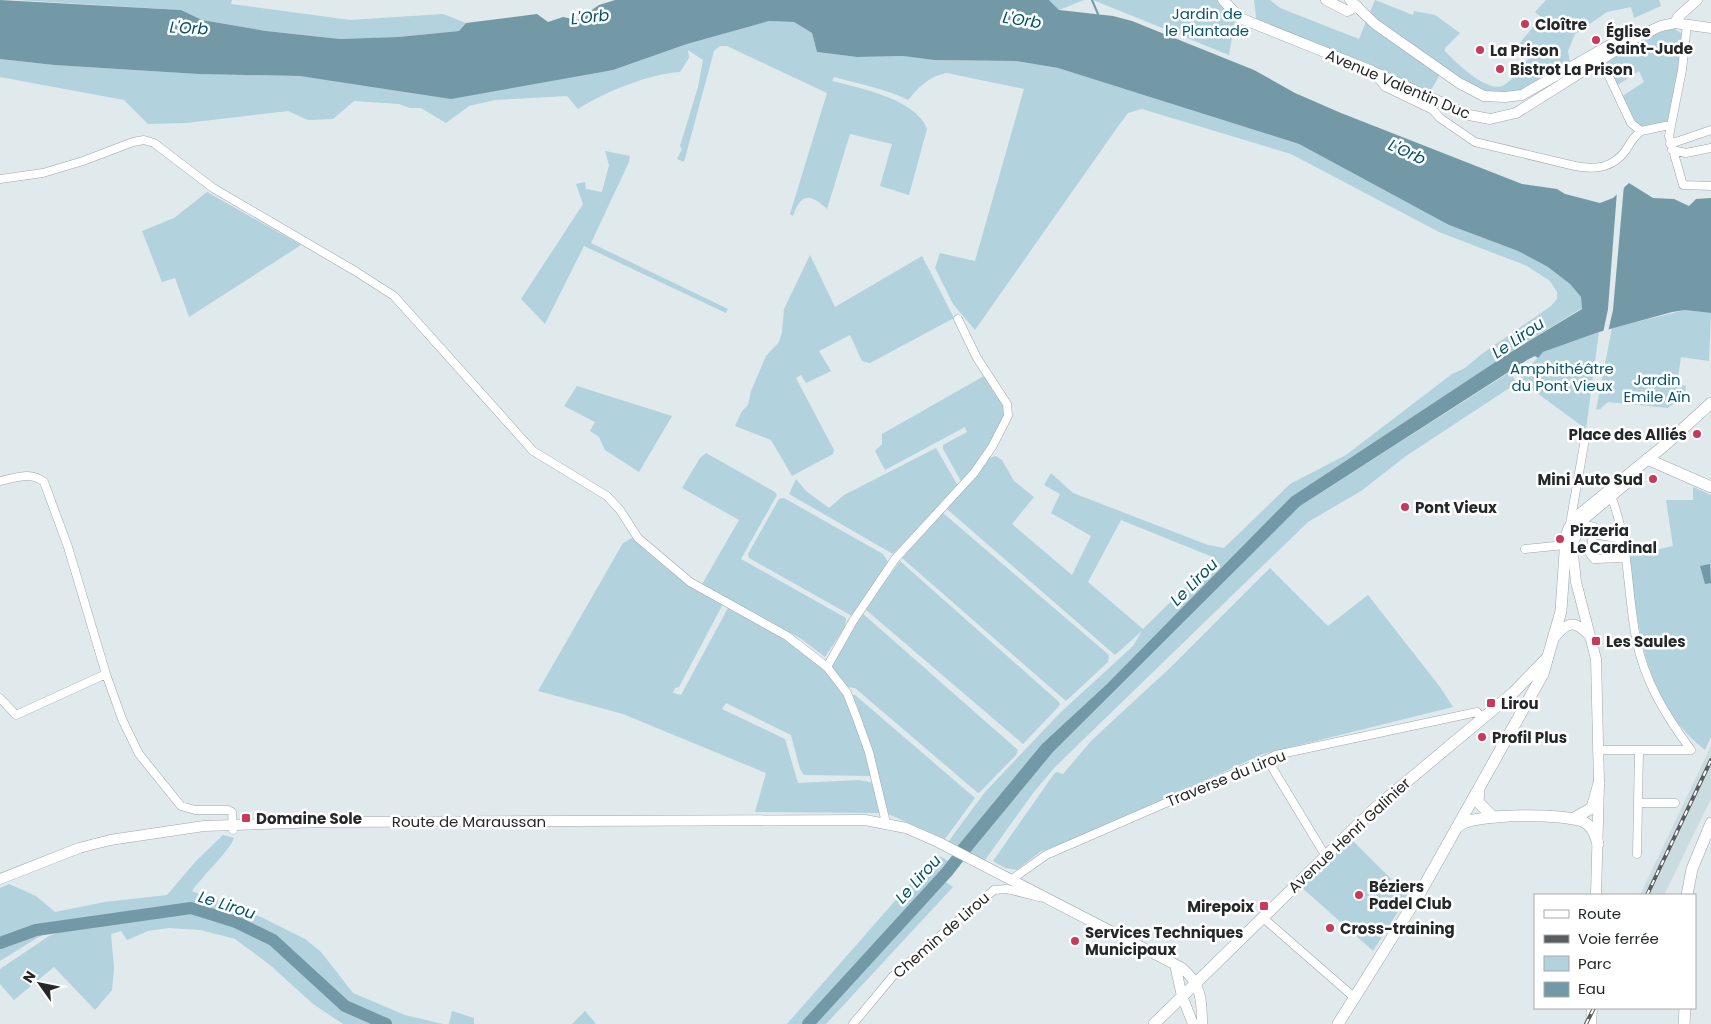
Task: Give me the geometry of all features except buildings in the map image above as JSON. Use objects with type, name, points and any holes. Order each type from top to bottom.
[{"type":"main road","name":"Avenue Valentin Duc","points":[[1223,0],[1240,18],[1372,71],[1469,115],[1485,118],[1499,118],[1516,113],[1637,37],[1665,24],[1687,24],[1710,30]]},
{"type":"main road","points":[[1326,0],[1347,11],[1354,3],[1375,24],[1459,83],[1484,96],[1514,96],[1530,92],[1629,34],[1637,37]]},
{"type":"main road","points":[[1676,23],[1678,17],[1697,0]]},
{"type":"main road","points":[[1596,894],[1599,783],[1596,659],[1572,557],[1575,526],[1611,496],[1711,403]]},
{"type":"main road","points":[[1338,1024],[1420,893],[1543,674],[1555,637],[1564,585],[1565,545],[1588,507],[1645,464],[1663,465],[1711,487]]},
{"type":"main road","points":[[1555,637],[1562,627],[1568,624],[1579,626],[1591,637]]},
{"type":"main road","name":"Avenue Henri Galinier","points":[[1154,1024],[1374,809],[1480,715],[1513,693],[1550,653]]},
{"type":"main road","points":[[1574,818],[1592,808],[1599,783]]},
{"type":"main road","points":[[1479,789],[1478,802],[1492,816]]},
{"type":"main road","points":[[1456,830],[1466,821],[1492,816],[1574,818],[1590,826],[1598,844]]},
{"type":"main road","name":"Route de Maraussan","points":[[0,879],[65,854],[144,839],[233,827],[716,822],[881,823],[906,828],[945,846],[1175,965],[1188,973],[1196,982]]},
{"type":"main road","points":[[1687,894],[1692,869],[1711,823]]},
{"type":"main road","points":[[1175,965],[1182,996],[1193,1024]]},
{"type":"main road","points":[[1196,982],[1203,1004],[1202,1024]]},
{"type":"main road","points":[[1591,1024],[1592,1009]]},
{"type":"main road","points":[[1684,1024],[1685,1009]]},
{"type":"street","points":[[1687,24],[1678,96],[1670,125],[1671,147],[1683,185],[1711,186]]},
{"type":"street","points":[[1605,68],[1631,123],[1641,131]]},
{"type":"street","points":[[1372,71],[1385,86],[1433,110],[1440,118],[1475,142],[1592,169],[1608,166],[1616,160],[1641,131],[1670,125]]},
{"type":"street","points":[[1671,147],[1711,130]]},
{"type":"street","points":[[0,179],[43,173],[133,142],[144,140],[154,143],[213,188],[394,296],[533,451],[607,496],[620,510],[638,538],[690,582],[787,636],[827,667],[847,692],[869,752],[881,823]]},
{"type":"street","points":[[1671,147],[1686,153],[1711,148]]},
{"type":"street","points":[[827,667],[853,620],[895,559],[974,473],[992,448],[1008,416],[1007,404],[977,358],[958,319]]},
{"type":"street","points":[[1598,437],[1594,434],[1585,439],[1577,491],[1575,526],[1594,527],[1590,554],[1594,559],[1626,558]]},
{"type":"street","points":[[0,482],[28,475],[38,477],[44,482],[68,547],[106,674],[122,719],[139,754],[181,806],[195,810],[228,810],[232,812],[233,827]]},
{"type":"street","points":[[1577,491],[1580,504],[1588,507]]},
{"type":"street","points":[[1598,750],[1691,750],[1663,710],[1648,681],[1636,640],[1619,516],[1611,496]]},
{"type":"street","points":[[1594,534],[1623,539]]},
{"type":"street","points":[[1525,549],[1565,545]]},
{"type":"street","points":[[0,698],[16,714],[106,674]]},
{"type":"street","name":"Traverse du Lirou","points":[[1010,880],[1046,855],[1266,759],[1480,715]]},
{"type":"street","points":[[1637,854],[1639,751]]},
{"type":"street","points":[[1266,759],[1326,855]]},
{"type":"street","points":[[1638,804],[1675,803]]},
{"type":"street","name":"Chemin de Lirou","points":[[853,1024],[893,976],[958,923],[994,890],[1007,889],[1048,899]]},
{"type":"street","points":[[1262,917],[1355,998]]},
{"type":"shaded area","points":[[1711,746],[1711,799],[1664,894],[1640,894]]},
{"type":"green space","points":[[17,0],[232,0],[231,4],[350,20],[443,14],[466,23],[459,31],[398,37],[340,39],[266,31],[202,20],[181,10]]},
{"type":"green space","points":[[1049,0],[1084,0],[1059,10]]},
{"type":"green space","name":"Jardin de le Plantade","points":[[1093,0],[1218,0],[1235,20],[1229,55]]},
{"type":"green space","points":[[1254,0],[1270,0],[1280,8],[1359,39],[1375,0],[1413,15],[1414,11],[1435,15],[1460,33],[1445,48],[1445,51],[1481,82],[1498,87],[1511,80],[1528,59],[1516,48],[1541,17],[1535,12],[1546,0],[1659,0],[1661,6],[1634,18],[1631,7],[1607,12],[1575,34],[1568,51],[1571,69],[1530,92],[1493,97],[1442,71],[1427,97],[1257,25]]},
{"type":"green space","points":[[769,21],[794,22],[812,33],[817,52],[857,57],[903,56],[934,60],[1016,61],[1058,68],[1299,144],[1449,225],[1518,251],[1548,267],[1570,284],[1581,297],[1582,308],[1506,355],[1291,497],[1107,684],[1042,744],[957,847],[948,842],[985,792],[1060,713],[1133,646],[1142,631],[1115,655],[947,509],[989,458],[996,456],[1002,460],[1014,481],[1034,497],[1012,524],[1072,575],[1091,536],[1051,513],[1060,494],[1044,485],[1051,473],[1073,493],[1208,545],[1224,548],[1290,484],[1346,455],[1452,374],[1465,368],[1483,353],[1551,306],[1557,299],[1557,292],[1550,281],[1527,266],[1439,232],[1291,154],[1142,109],[1128,113],[975,330],[953,304],[935,268],[940,253],[975,261],[1024,89],[947,73],[925,82],[908,100],[883,90],[834,77],[832,81],[871,91],[899,102],[921,119],[927,129],[909,195],[880,186],[892,144],[850,134],[827,209],[816,200],[807,198],[799,203],[793,216],[790,214],[827,93],[727,46],[720,46],[714,51],[684,162],[677,159],[682,149],[680,146],[698,87],[703,60],[688,50],[689,58],[680,72],[654,76],[627,85],[601,96],[578,109],[567,96],[495,100],[469,106],[446,123],[421,108],[410,108],[399,104],[354,101],[333,119],[308,120],[288,111],[186,123],[148,124],[124,100],[0,77],[0,59],[54,65],[198,74],[300,76],[613,70],[687,44]],"holes":[[[1121,520],[1215,558],[1143,629],[1088,582]]]},
{"type":"green space","points":[[1667,29],[1675,29],[1685,36],[1670,125],[1641,131],[1618,99],[1644,82],[1639,71],[1613,88],[1605,63],[1651,36]]},
{"type":"green space","points":[[605,151],[630,156],[629,162],[591,243],[728,309],[726,313],[584,246],[545,324],[521,299],[583,204],[576,184],[585,182],[586,189],[602,192],[609,165]]},
{"type":"green space","points":[[207,192],[301,245],[189,317],[175,278],[162,282],[142,231],[174,218]]},
{"type":"green space","points":[[810,255],[835,307],[922,256],[954,318],[870,363],[862,361],[850,335],[819,351],[831,371],[806,383],[801,375],[796,378],[834,450],[833,454],[792,476],[771,440],[735,426],[742,411],[748,405],[751,391],[766,356],[779,342],[784,309]]},
{"type":"green space","name":"Jardin Emile Aïn","points":[[1685,310],[1711,313],[1709,361],[1681,357],[1677,384],[1686,386],[1685,394],[1668,408],[1608,402],[1596,410],[1612,328]]},
{"type":"green space","name":"Amphithéâtre du Pont Vieux","points":[[1599,332],[1586,429],[1518,379],[1543,352]]},
{"type":"green space","points":[[1510,372],[1517,383],[1406,456],[1361,491],[1308,522],[1055,767],[1033,793],[985,860],[968,855],[1053,752],[1300,506]]},
{"type":"green space","points":[[984,376],[1008,412],[1003,429],[962,483],[943,449],[943,445],[967,432],[965,427],[885,470],[875,451],[882,444],[882,434]]},
{"type":"green space","points":[[577,386],[672,416],[639,472],[605,450],[599,437],[590,431],[595,422],[564,406]]},
{"type":"green space","points":[[936,448],[958,486],[893,554],[789,494],[796,479],[806,491],[829,508],[844,495]]},
{"type":"green space","points":[[706,453],[775,492],[777,495],[741,559],[846,618],[845,627],[825,657],[800,638],[701,586],[739,520],[682,488],[700,458]]},
{"type":"green space","points":[[1693,487],[1711,495],[1711,737],[1705,750],[1688,735],[1669,711],[1658,691],[1643,647],[1629,556],[1673,546],[1666,500],[1693,500]]},
{"type":"green space","points":[[784,498],[883,554],[888,562],[852,616],[749,558],[748,554],[779,499]]},
{"type":"green space","points":[[943,513],[1109,655],[1108,662],[1066,701],[902,558]]},
{"type":"green space","points":[[632,538],[675,574],[723,604],[679,687],[675,688],[673,693],[681,695],[728,608],[760,622],[792,642],[833,680],[843,694],[857,723],[872,776],[804,775],[800,769],[791,735],[726,703],[722,709],[785,739],[798,783],[859,780],[874,783],[880,813],[755,812],[766,773],[623,714],[538,691],[623,543]]},
{"type":"green space","points":[[900,561],[1059,702],[1060,705],[1023,744],[865,609]]},
{"type":"green space","points":[[1270,568],[1328,626],[1368,595],[1440,687],[1453,707],[1263,754],[1089,833],[1040,852],[1017,870],[1005,868],[993,861],[1054,774],[1057,772],[1063,774],[1092,740],[1172,666]]},
{"type":"green space","points":[[862,613],[1018,750],[1016,755],[980,792],[978,793],[855,688],[846,687],[832,668],[835,657]]},
{"type":"green space","points":[[851,695],[855,695],[975,798],[945,839],[888,814],[857,705]]},
{"type":"green space","points":[[223,835],[234,838],[232,843],[192,891],[261,917],[305,939],[321,952],[353,993],[405,1015],[443,1024],[343,1024],[313,1004],[270,965],[235,939],[200,930],[169,928],[148,931],[127,940],[121,931],[111,934],[114,968],[112,990],[95,1010],[54,967],[14,1000],[0,984],[0,969],[49,936],[65,930],[186,908],[185,906],[69,923],[37,938],[0,961],[0,888],[9,884],[36,896],[55,912],[105,902],[167,895],[196,861]]},
{"type":"green space","name":"Béziers Padel Club","points":[[1349,837],[1408,896],[1373,951],[1300,886]]},
{"type":"green space","points":[[936,854],[950,862],[874,948],[879,953],[946,882],[953,887],[826,1024],[787,1024]]},
{"type":"green space","points":[[452,1011],[474,1018],[474,1024],[449,1024]]},
{"type":"green space","points":[[585,1011],[596,1024],[572,1024]]},
{"type":"water","name":"L'Orb","points":[[0,0],[181,10],[202,20],[266,31],[340,39],[398,37],[459,31],[466,23],[537,14],[548,22],[563,17],[577,20],[599,5],[615,0],[1049,0],[1059,10],[1113,16],[1132,21],[1254,70],[1295,93],[1341,113],[1522,184],[1557,189],[1565,194],[1600,203],[1613,198],[1629,183],[1653,198],[1674,199],[1689,206],[1696,199],[1711,198],[1711,313],[1685,310],[1672,312],[1599,332],[1543,352],[1538,358],[1535,356],[1527,360],[1300,506],[1053,752],[968,855],[956,848],[1042,744],[1107,684],[1291,497],[1506,355],[1582,309],[1581,297],[1570,284],[1548,267],[1518,251],[1449,225],[1299,144],[1058,68],[1016,61],[934,60],[903,56],[857,57],[817,52],[812,33],[794,22],[769,21],[687,44],[613,70],[451,99],[300,76],[198,74],[54,65],[0,59]]},
{"type":"water","points":[[1710,564],[1711,583],[1705,584],[1700,566]]},
{"type":"pier","points":[[1624,185],[1613,310],[1608,332],[1603,333],[1608,309],[1617,191]]},
{"type":"waterway","points":[[1092,0],[1098,14]]},
{"type":"waterway","name":"Le Lirou","points":[[808,1024],[947,872],[968,845]]},
{"type":"waterway","name":"Le Lirou","points":[[0,943],[36,930],[191,908],[236,922],[273,940],[345,1006],[386,1024]]},
{"type":"railway","points":[[1647,894],[1711,760]]},
{"type":"railway","points":[[1586,1024],[1594,1009]]},
{"type":"place","name":"Cloître","points":[[1525,24]]},
{"type":"place","name":"Église Saint-Jude","points":[[1596,40]]},
{"type":"place","name":"La Prison","points":[[1480,50]]},
{"type":"place","name":"Bistrot La Prison","points":[[1500,69]]},
{"type":"place","name":"Place des Alliés","points":[[1697,434]]},
{"type":"place","name":"Mini Auto Sud","points":[[1653,479]]},
{"type":"place","name":"Pont Vieux","points":[[1405,507]]},
{"type":"place","name":"Pizzeria Le Cardinal","points":[[1560,539]]},
{"type":"place","name":"Les Saules","points":[[1596,641]]},
{"type":"place","name":"Lirou","points":[[1491,703]]},
{"type":"place","name":"Profil Plus","points":[[1482,737]]},
{"type":"place","name":"Domaine Sole","points":[[246,818]]},
{"type":"place","name":"Béziers Padel Club","points":[[1359,895]]},
{"type":"place","name":"Mirepoix","points":[[1264,906]]},
{"type":"place","name":"Cross-training","points":[[1330,928]]},
{"type":"place","name":"Services Techniques Municipaux","points":[[1075,941]]}]
